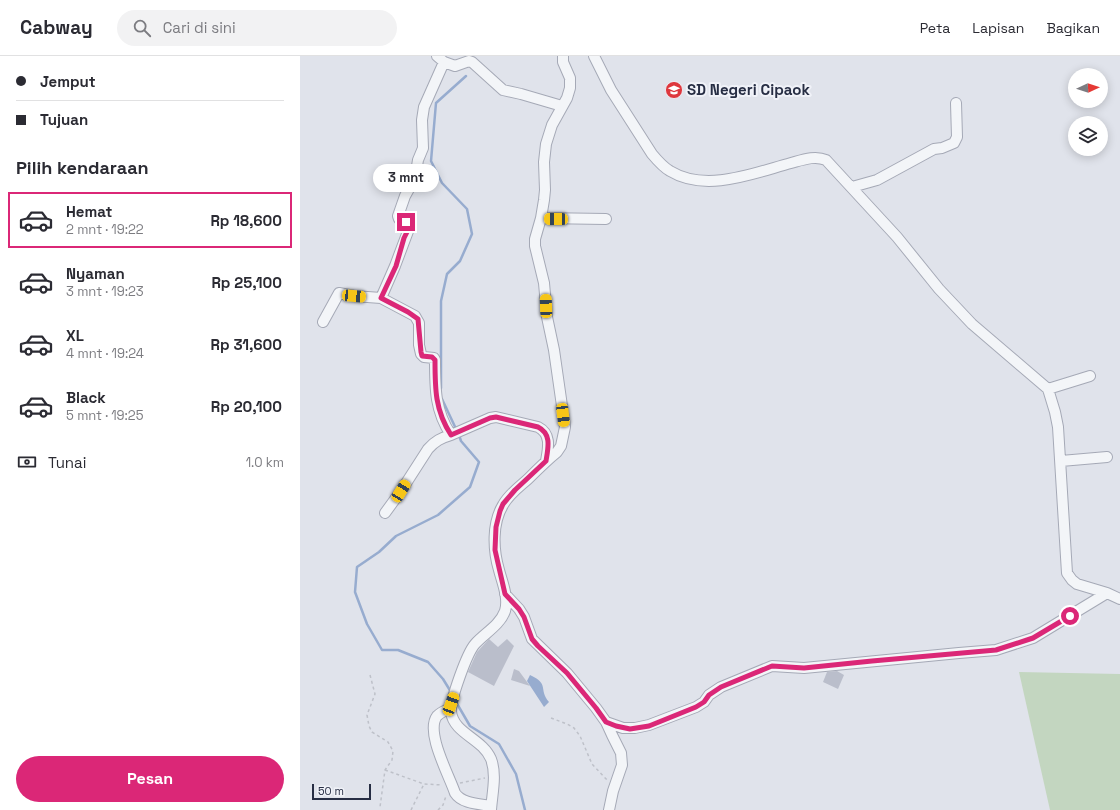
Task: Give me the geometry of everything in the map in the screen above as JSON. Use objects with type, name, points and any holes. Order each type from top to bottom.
[{"type":"street","points":[[451,706],[437,716],[433,730],[434,741],[455,793],[462,800],[491,808],[494,783],[493,766],[490,758],[481,745],[456,724],[452,717],[451,706],[465,662],[473,647],[497,624],[504,614],[506,603],[505,594],[495,550],[496,527],[500,511],[503,504],[515,490],[562,446],[565,427],[554,350],[547,317],[544,283],[535,246],[535,239],[542,218],[545,190],[544,154],[552,125],[569,92],[570,78],[563,62],[563,56]]},
{"type":"street","points":[[594,56],[611,90],[652,154],[661,164],[678,176],[697,181],[719,180],[740,177],[802,160],[821,158],[826,160],[897,236],[939,289],[972,324],[1048,389],[1055,412],[1061,461],[1067,573],[1077,584],[1107,593],[1120,599]]},
{"type":"street","points":[[381,298],[396,266],[404,238],[410,226],[409,223],[399,219],[398,216],[405,196],[415,178],[418,160],[423,148],[422,120],[424,107],[440,59],[454,66],[468,61],[472,62],[503,90],[562,106]]},
{"type":"street","points":[[852,187],[877,180],[934,149],[942,148],[954,143],[957,137],[956,103]]},
{"type":"street","points":[[542,218],[606,219]]},
{"type":"street","points":[[323,322],[339,292],[354,296],[381,298],[418,319],[422,356],[432,357],[435,360],[436,393],[441,417],[454,434]]},
{"type":"street","points":[[1048,389],[1090,376]]},
{"type":"street","points":[[385,513],[433,443],[439,439],[490,418],[496,417],[538,427],[544,430],[548,437],[546,461]]},
{"type":"street","points":[[1061,461],[1107,457]]},
{"type":"street","points":[[606,722],[619,728],[630,729],[649,726],[696,707],[704,702],[709,695],[721,687],[772,666],[804,668],[996,650],[1033,638],[1107,593]]},
{"type":"street","points":[[505,594],[514,603],[524,617],[532,639],[567,673],[606,722],[622,759],[621,770],[616,787],[613,791],[609,810]]},
{"type":"path","points":[[370,675],[375,694],[367,715],[370,726],[372,732],[388,742],[393,751],[392,760],[385,770],[380,807]]},
{"type":"path","points":[[551,718],[574,728],[580,736],[592,764],[600,774],[616,787]]},
{"type":"path","points":[[385,770],[424,784],[446,785]]},
{"type":"path","points":[[411,810],[424,784]]},
{"type":"green space","points":[[1019,672],[1120,674],[1120,810],[1050,810]]},
{"type":"water","points":[[530,675],[542,684],[544,694],[549,702],[544,707],[527,681]]},
{"type":"building","points":[[489,639],[498,647],[507,639],[514,646],[494,686],[468,672],[477,652]]},
{"type":"building","points":[[514,669],[519,671],[530,686],[511,680]]},
{"type":"building","points":[[837,671],[844,675],[838,689],[823,682],[827,672]]},
{"type":"waterway","points":[[441,388],[441,301],[447,274],[460,261],[472,234],[467,209],[442,183],[431,161],[436,103],[466,76]]},
{"type":"waterway","points":[[442,399],[457,431]]},
{"type":"waterway","points":[[451,692],[443,679],[428,662],[398,650],[382,650],[367,624],[355,592],[357,567],[379,552],[396,536],[438,515],[470,487],[479,462],[461,441],[459,435]]},
{"type":"waterway","points":[[456,702],[470,726],[499,744],[516,774],[525,810]]},
{"type":"place","name":"SD Negeri Cipaok","points":[[674,90]]},
{"type":"route","points":[[406,222],[410,224],[410,226],[404,238],[396,266],[381,298],[418,319],[419,345],[422,356],[432,357],[435,360],[436,393],[441,417],[451,435],[490,418],[496,417],[538,427],[544,430],[548,437],[546,461],[515,490],[503,504],[500,511],[495,537],[495,550],[498,567],[505,594],[519,609],[524,617],[532,639],[567,673],[606,722],[619,728],[630,729],[649,726],[701,705],[709,695],[721,687],[772,666],[804,668],[996,650],[1033,638],[1070,616]]}]
